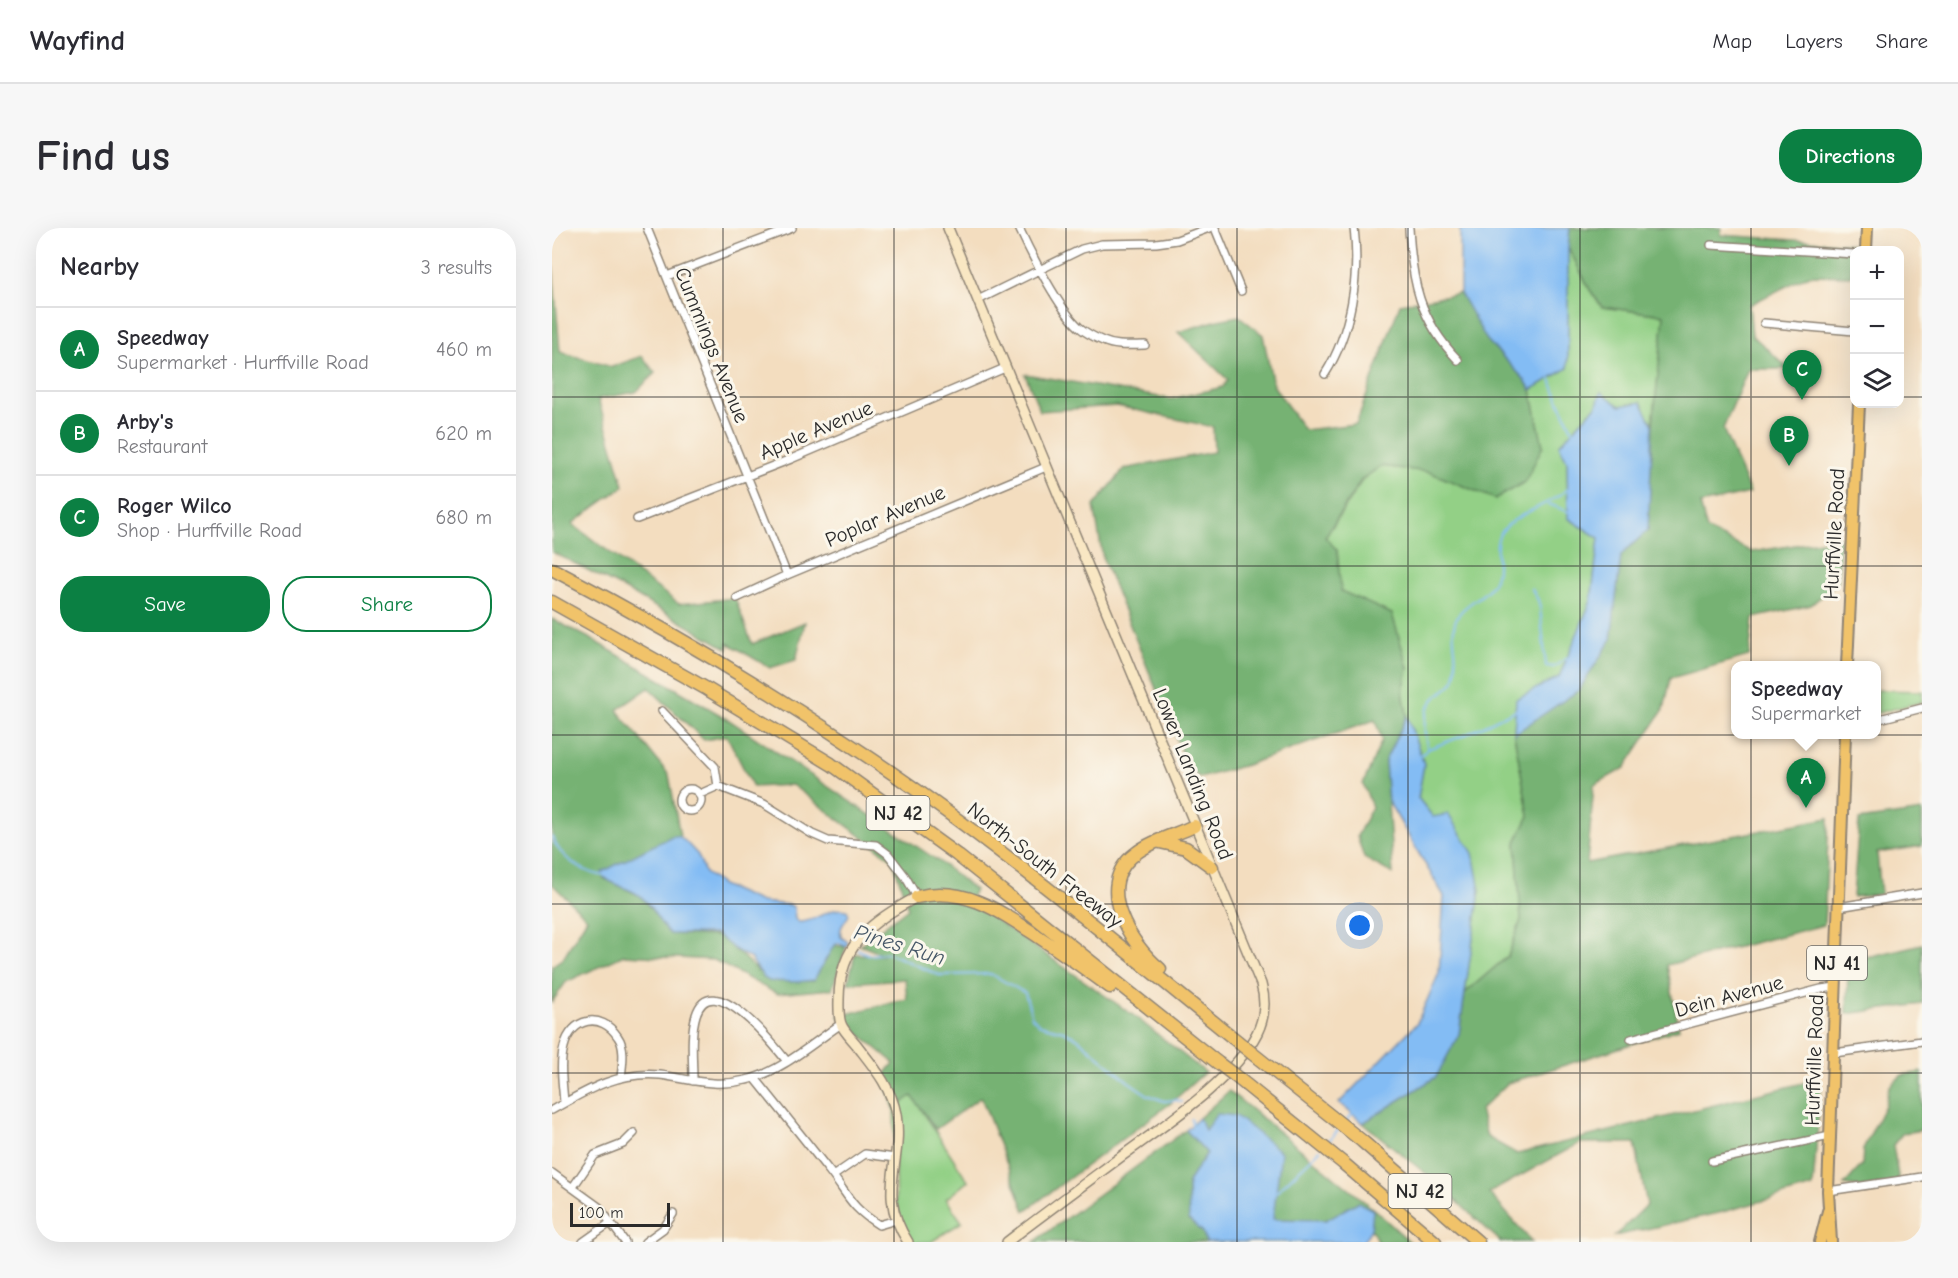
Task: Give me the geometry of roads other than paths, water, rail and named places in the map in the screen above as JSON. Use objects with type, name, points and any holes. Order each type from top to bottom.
[{"type":"highway","name":"North-South Freeway","points":[[552,569],[724,665],[850,744],[997,849],[1362,1141],[1478,1242]]},
{"type":"highway","name":"NJ 42","points":[[552,602],[707,689],[831,764],[957,855],[1343,1163],[1435,1242]]},
{"type":"highway","points":[[1174,990],[1161,970],[1132,940],[1122,919],[1117,898],[1119,879],[1127,862],[1140,850],[1194,826]]},
{"type":"highway","points":[[1159,842],[1186,848],[1212,867]]},
{"type":"highway","points":[[917,897],[945,893],[967,897],[987,905],[1047,943],[1122,996],[1165,1021]]},
{"type":"main road","name":"Lower Landing Road","points":[[948,228],[1263,990],[1263,1018],[1256,1034],[1238,1060],[1214,1085],[1178,1115],[1007,1242]]},
{"type":"main road","points":[[1866,246],[1867,228]]},
{"type":"main road","name":"Hurffville Road","points":[[1847,661],[1860,408]]},
{"type":"main road","name":"Hurffville Road","points":[[1831,1242],[1828,1191],[1845,739]]},
{"type":"main road","points":[[908,1242],[896,1220],[891,1204],[897,1125],[892,1096],[885,1083],[841,1024],[839,986],[845,961],[852,947],[870,926],[888,912],[917,897]]},
{"type":"main road","name":"Hurffville Road","points":[[1820,1242],[1828,1208]]},
{"type":"street","name":"Cummings Avenue","points":[[647,228],[788,575]]},
{"type":"street","points":[[667,276],[792,228]]},
{"type":"street","points":[[1019,228],[1065,312],[1080,328],[1105,342],[1120,345],[1145,345]]},
{"type":"street","points":[[978,300],[1082,249],[1102,244],[1156,243],[1177,240],[1209,228]]},
{"type":"street","points":[[1215,228],[1241,291]]},
{"type":"street","points":[[1325,374],[1335,357],[1355,282],[1354,228]]},
{"type":"street","points":[[1409,228],[1411,261],[1427,321],[1443,345],[1458,360]]},
{"type":"street","points":[[1711,245],[1850,254]]},
{"type":"street","points":[[1764,323],[1850,331]]},
{"type":"street","name":"Apple Avenue","points":[[637,519],[747,476],[1005,368]]},
{"type":"street","name":"Poplar Avenue","points":[[737,598],[1046,467]]},
{"type":"street","points":[[1881,719],[1922,708]]},
{"type":"street","points":[[662,711],[715,767],[718,786]]},
{"type":"street","points":[[700,794],[718,786],[764,804],[812,834],[828,841],[876,845],[888,854],[917,897]]},
{"type":"street","points":[[1839,907],[1922,893]]},
{"type":"street","name":"Dein Avenue","points":[[1631,1039],[1836,987]]},
{"type":"street","points":[[693,1081],[696,1013],[702,1004],[710,1000],[726,1002],[733,1006],[767,1037],[786,1060]]},
{"type":"street","points":[[564,1103],[563,1048],[572,1028],[582,1023],[593,1020],[605,1024],[618,1037],[623,1058],[621,1078]]},
{"type":"street","points":[[552,1110],[601,1083],[621,1078],[658,1075],[718,1084],[755,1078],[765,1074],[841,1024]]},
{"type":"street","points":[[1834,1053],[1922,1041]]},
{"type":"street","points":[[755,1078],[833,1176],[849,1201],[863,1215],[879,1225],[896,1220]]},
{"type":"street","points":[[573,1187],[595,1155],[623,1144],[634,1133]]},
{"type":"street","points":[[1712,1161],[1830,1136]]},
{"type":"street","points":[[833,1176],[865,1154],[894,1158]]},
{"type":"street","points":[[552,1173],[599,1207],[625,1242]]},
{"type":"street","points":[[1828,1191],[1922,1177]]},
{"type":"street","points":[[645,1242],[663,1229],[673,1214]]},
{"type":"street","points":[[582,1242],[610,1223]]},
{"type":"water","points":[[1460,228],[1570,228],[1568,368],[1531,390],[1525,380],[1487,340],[1460,293]]},
{"type":"water","points":[[1601,392],[1620,406],[1641,402],[1653,425],[1648,530],[1621,555],[1611,640],[1579,690],[1514,734],[1516,699],[1559,677],[1591,601],[1599,538],[1568,518],[1567,461],[1559,445],[1597,405]]},
{"type":"water","points":[[1407,716],[1424,764],[1418,798],[1433,817],[1448,814],[1473,853],[1480,890],[1459,1034],[1436,1077],[1363,1123],[1339,1103],[1417,1023],[1439,973],[1444,896],[1388,801],[1385,761]]},
{"type":"water","points":[[672,836],[679,836],[686,842],[698,855],[705,873],[722,885],[761,902],[791,905],[798,922],[811,920],[834,910],[847,910],[849,915],[841,930],[841,937],[848,942],[846,947],[839,943],[834,945],[814,980],[769,981],[764,978],[751,959],[716,934],[670,934],[642,898],[633,891],[611,882],[602,872]]},
{"type":"water","points":[[1217,1114],[1236,1116],[1281,1152],[1273,1219],[1326,1220],[1358,1202],[1373,1210],[1371,1229],[1363,1242],[1206,1242],[1203,1232],[1189,1220],[1188,1182],[1207,1153],[1186,1130],[1199,1118],[1205,1130]]},
{"type":"waterway","points":[[1550,377],[1573,432]]},
{"type":"waterway","points":[[1428,749],[1424,728],[1428,709],[1436,697],[1455,678],[1455,621],[1464,609],[1490,588],[1497,570],[1499,536],[1517,518],[1568,489]]},
{"type":"waterway","points":[[1549,504],[1569,512]]},
{"type":"waterway","points":[[1532,589],[1540,608],[1546,666],[1554,667],[1565,659],[1569,659]]},
{"type":"waterway","points":[[1421,755],[1428,749],[1465,735],[1518,709]]},
{"type":"waterway","name":"Pines Run","points":[[552,837],[566,858],[589,872],[605,876]]},
{"type":"waterway","name":"Pines Run","points":[[857,949],[870,955],[888,953],[939,975],[991,974],[1025,993],[1032,1017],[1040,1025],[1064,1031],[1077,1038],[1148,1095],[1164,1101],[1182,1102]]},
{"type":"waterway","points":[[1346,1122],[1354,1112]]},
{"type":"waterway","name":"Pines Run","points":[[1191,1119],[1193,1127]]},
{"type":"waterway","points":[[1326,1144],[1340,1128]]},
{"type":"waterway","points":[[1274,1194],[1320,1150]]},
{"type":"place","name":"Roger Wilco","points":[[1802,400]]},
{"type":"place","name":"Arby's","points":[[1789,466]]},
{"type":"place","name":"Speedway","points":[[1806,808]]}]
